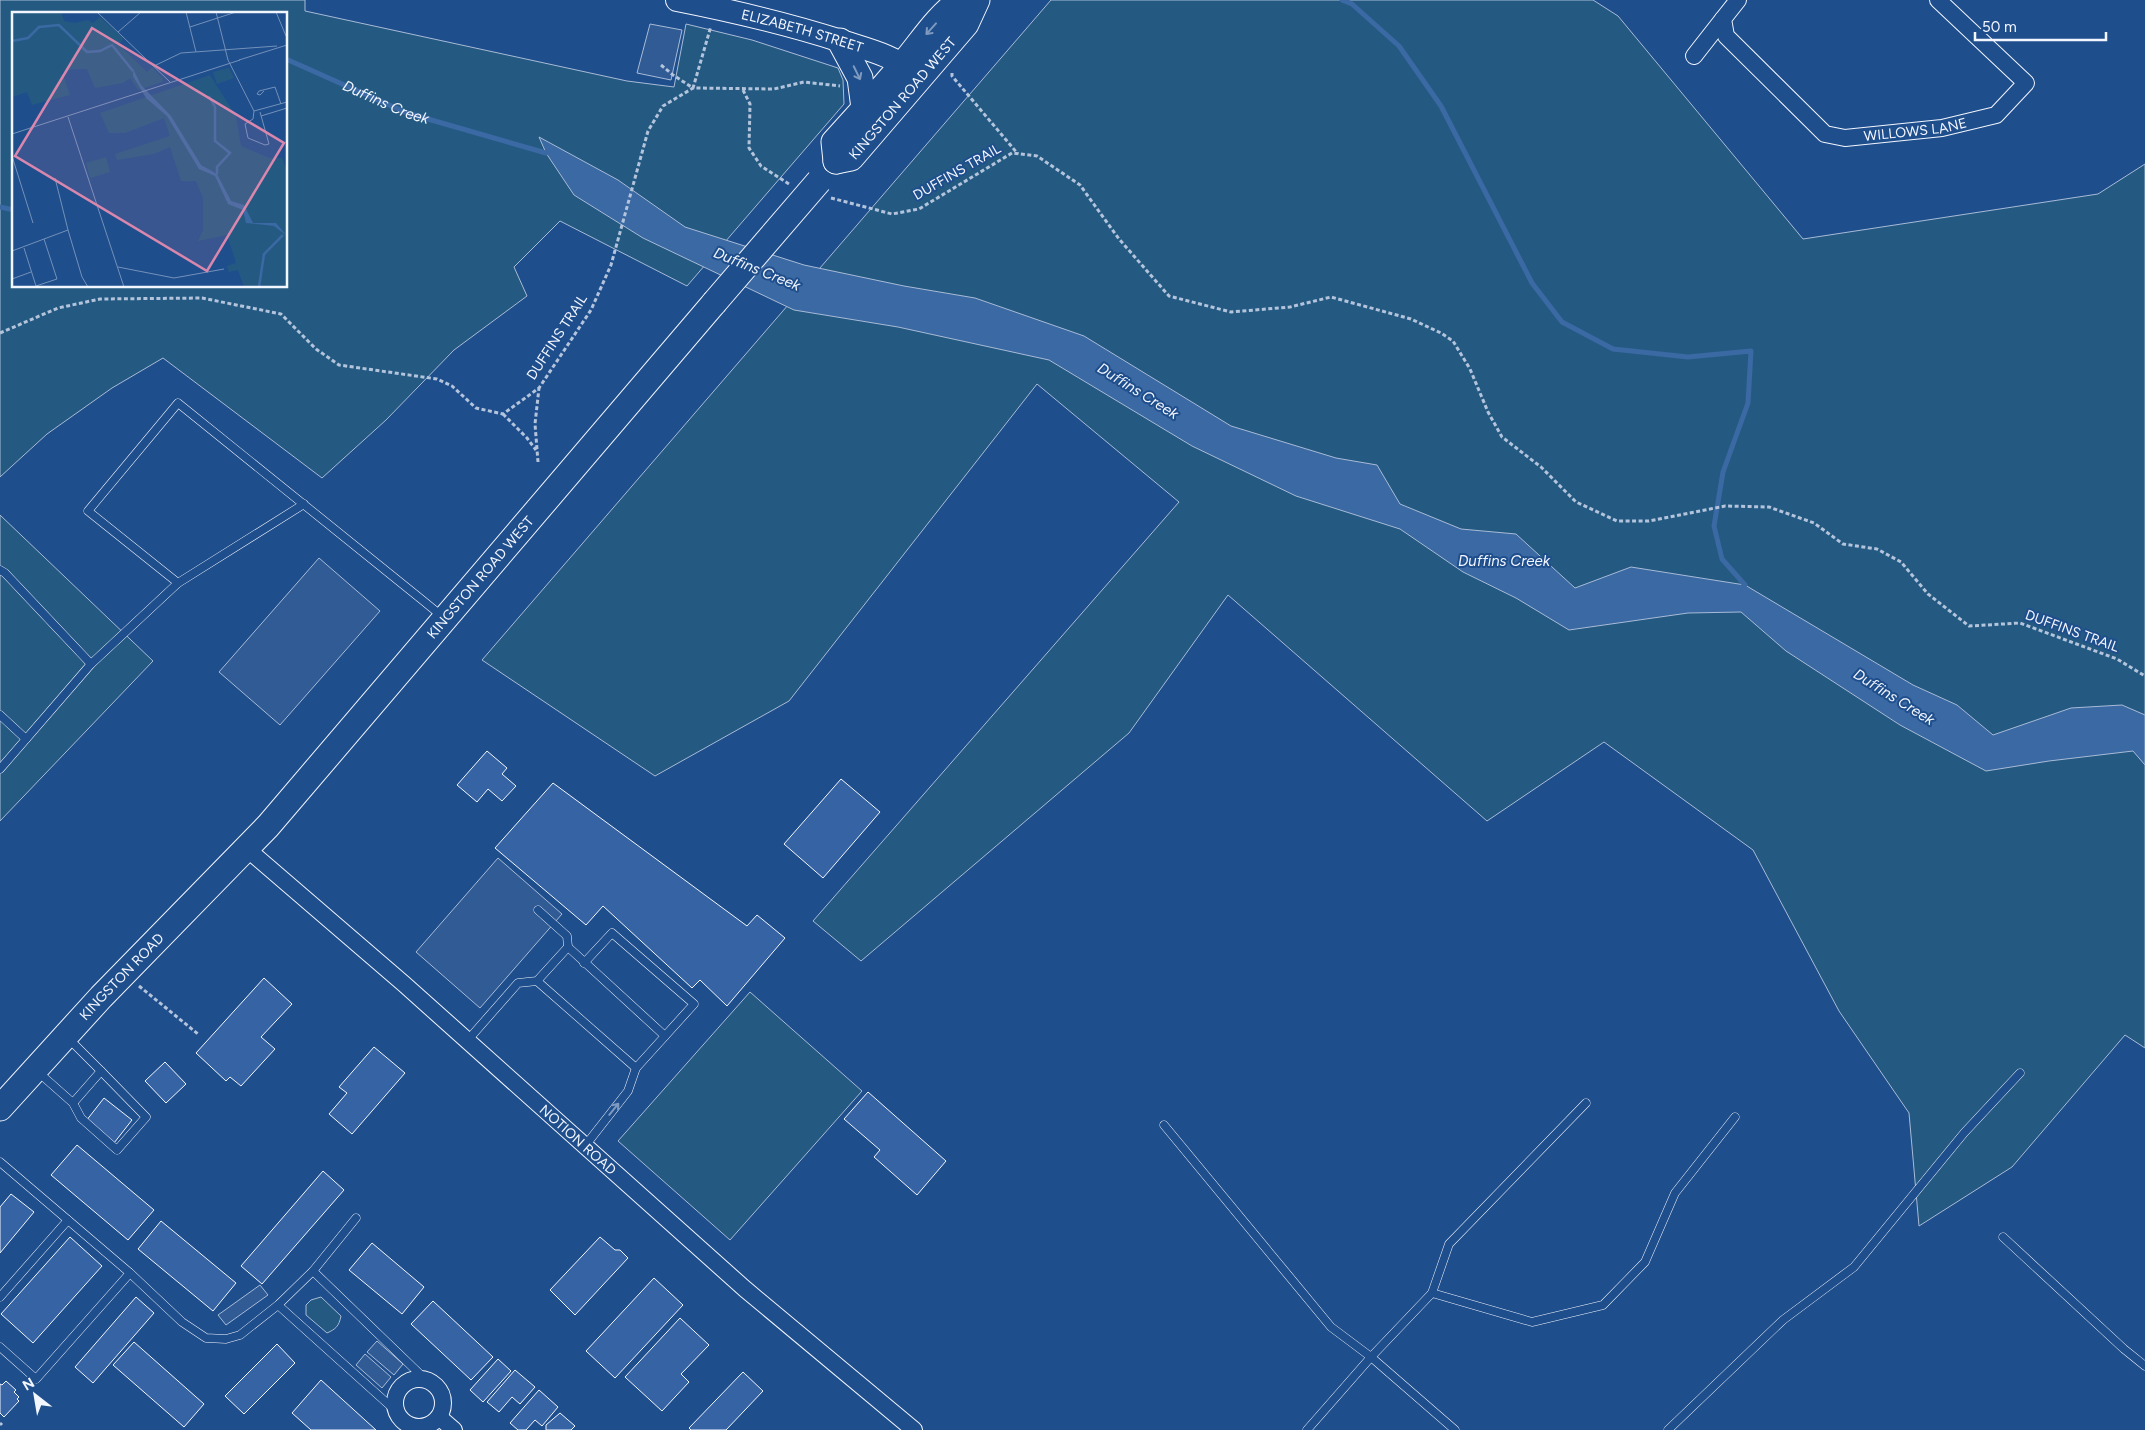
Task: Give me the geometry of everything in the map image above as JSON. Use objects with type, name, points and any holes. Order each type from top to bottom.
[{"type":"main road","name":"KINGSTON ROAD WEST","points":[[246,848],[268,826],[836,161],[851,158],[912,70],[922,40],[951,7],[962,0]]},
{"type":"main road","name":"KINGSTON ROAD WEST","points":[[836,161],[834,142],[864,108],[966,24],[977,0]]},
{"type":"main road","points":[[840,41],[860,78],[864,108]]},
{"type":"main road","name":"KINGSTON ROAD","points":[[0,1108],[65,1036],[246,848]]},
{"type":"street","name":"ELIZABETH STREET","points":[[677,0],[700,2],[810,30],[886,55],[912,70]]},
{"type":"street","points":[[1694,56],[1738,0]]},
{"type":"street","name":"WILLOWS LANE","points":[[1723,20],[1726,36],[1825,134],[1845,138],[1942,128],[1996,115],[2026,83],[1938,0]]},
{"type":"street","name":"NOTION ROAD","points":[[246,848],[467,1041],[744,1288],[914,1430]]},
{"type":"street","points":[[413,1380],[426,1380],[436,1386],[442,1395],[443,1406],[439,1417],[425,1427],[408,1424],[397,1412],[396,1399],[401,1387],[413,1380]]},
{"type":"street","points":[[439,1417],[454,1430]]},
{"type":"lane","points":[[178,583],[88,511],[178,403],[445,619]]},
{"type":"lane","points":[[0,769],[91,664],[178,583],[304,504]]},
{"type":"lane","points":[[0,570],[5,573],[91,664]]},
{"type":"lane","points":[[0,715],[26,739]]},
{"type":"lane","points":[[538,910],[567,936],[568,948],[665,1036]]},
{"type":"lane","points":[[584,962],[612,933],[694,1004],[636,1068],[628,1091],[585,1146]]},
{"type":"lane","points":[[467,1041],[518,983],[537,981],[568,948]]},
{"type":"lane","points":[[537,981],[636,1068]]},
{"type":"lane","points":[[35,1069],[73,1103],[81,1118],[118,1150],[146,1117],[65,1036]]},
{"type":"lane","points":[[73,1103],[101,1071]]},
{"type":"lane","points":[[1668,1430],[1783,1320],[1854,1267],[1964,1132],[2020,1073]]},
{"type":"lane","points":[[1307,1430],[1371,1357],[1432,1293],[1448,1244],[1586,1103]]},
{"type":"lane","points":[[1432,1293],[1532,1322],[1603,1305],[1645,1262],[1675,1193],[1735,1117]]},
{"type":"lane","points":[[1164,1125],[1331,1327],[1371,1357],[1455,1430]]},
{"type":"lane","points":[[0,1162],[130,1273],[182,1322],[206,1338],[226,1339],[240,1335],[278,1305],[313,1271],[356,1218]]},
{"type":"lane","points":[[0,1297],[68,1220]]},
{"type":"lane","points":[[2003,1237],[2124,1349],[2145,1366]]},
{"type":"lane","points":[[313,1271],[426,1380]]},
{"type":"lane","points":[[0,1347],[36,1379],[130,1273]]},
{"type":"lane","points":[[278,1305],[397,1412]]},
{"type":"path","points":[[693,88],[711,26]]},
{"type":"path","points":[[662,65],[693,88],[774,89],[804,82],[837,87],[842,85]]},
{"type":"path","points":[[951,65],[952,76],[1018,154]]},
{"type":"path","name":"DUFFINS TRAIL","points":[[503,414],[539,388],[591,310],[611,265],[648,131],[663,106],[693,88]]},
{"type":"path","points":[[743,90],[750,104],[749,148],[761,166],[788,184],[797,187]]},
{"type":"path","name":"DUFFINS TRAIL","points":[[823,196],[892,214],[919,209],[1012,153],[1037,156],[1080,185],[1119,239],[1169,296],[1231,312],[1290,307],[1331,297],[1411,319],[1453,341],[1470,369],[1488,412],[1502,437],[1541,467],[1576,502],[1617,521],[1649,521],[1725,506],[1768,507],[1814,523],[1843,544],[1877,548],[1901,562],[1928,594],[1968,626],[2020,622],[2117,659],[2145,676]]},
{"type":"path","points":[[0,333],[58,308],[100,299],[202,298],[281,314],[316,349],[339,365],[438,379],[452,386],[476,408],[503,414],[537,450]]},
{"type":"path","points":[[538,462],[535,424],[539,388]]},
{"type":"path","points":[[124,974],[198,1034]]},
{"type":"shaded area","points":[[0,0],[305,0],[305,11],[627,81],[674,87],[686,24],[752,40],[838,68],[843,80],[844,104],[687,286],[560,221],[514,267],[527,296],[454,350],[386,420],[322,478],[163,358],[112,388],[47,434],[0,477]]},
{"type":"shaded area","points":[[1051,0],[1593,0],[1618,16],[1803,239],[2098,194],[2145,164],[2145,1048],[2125,1035],[2012,1167],[1919,1226],[1909,1113],[1839,1011],[1753,850],[1604,742],[1487,821],[1228,595],[1129,733],[861,961],[813,921],[1179,502],[1037,384],[789,701],[655,776],[482,660]]},
{"type":"shaded area","points":[[650,24],[682,30],[671,80],[637,73]]},
{"type":"shaded area","points":[[0,515],[153,661],[0,821]]},
{"type":"shaded area","points":[[319,558],[380,611],[280,725],[219,672]]},
{"type":"shaded area","points":[[498,858],[562,914],[480,1008],[416,952]]},
{"type":"shaded area","points":[[750,992],[862,1091],[730,1240],[618,1141]]},
{"type":"shaded area","points":[[260,1285],[268,1295],[226,1325],[218,1315]]},
{"type":"shaded area","points":[[321,1297],[341,1316],[337,1327],[327,1333],[306,1315],[306,1305],[311,1300]]},
{"type":"shaded area","points":[[377,1341],[403,1364],[394,1375],[367,1352]]},
{"type":"shaded area","points":[[365,1354],[391,1377],[382,1388],[356,1365]]},
{"type":"water","name":"Duffins Creek","points":[[539,137],[618,180],[685,227],[804,265],[904,286],[975,298],[1084,336],[1231,426],[1336,458],[1377,465],[1400,504],[1461,529],[1516,534],[1575,588],[1631,567],[1745,585],[1913,685],[1957,705],[1993,735],[2071,708],[2122,705],[2145,715],[2145,765],[2133,751],[1986,771],[1900,725],[1786,651],[1741,612],[1688,613],[1569,630],[1516,598],[1463,572],[1400,529],[1296,496],[1192,446],[1049,360],[898,327],[794,310],[643,238],[574,195],[546,153]]},
{"type":"building","points":[[487,751],[507,768],[502,774],[516,786],[502,801],[488,789],[477,802],[457,785]]},
{"type":"building","points":[[841,779],[880,812],[823,878],[784,844]]},
{"type":"building","points":[[553,783],[747,926],[757,915],[785,938],[727,1006],[700,980],[692,988],[603,906],[586,925],[495,848]]},
{"type":"building","points":[[264,978],[292,1004],[261,1037],[275,1049],[241,1086],[230,1077],[226,1081],[196,1053]]},
{"type":"building","points":[[374,1047],[405,1073],[352,1134],[329,1114],[347,1093],[339,1087]]},
{"type":"building","points":[[165,1062],[186,1084],[166,1103],[145,1081]]},
{"type":"building","points":[[868,1092],[946,1161],[917,1195],[874,1157],[880,1150],[844,1119]]},
{"type":"building","points":[[104,1098],[132,1120],[114,1143],[86,1121]]},
{"type":"building","points":[[77,1145],[154,1210],[128,1240],[51,1175]]},
{"type":"building","points":[[323,1171],[344,1190],[262,1284],[241,1266]]},
{"type":"building","points":[[11,1194],[34,1212],[0,1253],[0,1207]]},
{"type":"building","points":[[161,1221],[236,1283],[213,1311],[138,1249]]},
{"type":"building","points":[[70,1237],[102,1266],[33,1343],[1,1314]]},
{"type":"building","points":[[600,1237],[615,1250],[620,1250],[628,1258],[575,1315],[550,1290]]},
{"type":"building","points":[[372,1243],[424,1287],[402,1314],[349,1270]]},
{"type":"building","points":[[654,1278],[683,1305],[615,1378],[586,1351]]},
{"type":"building","points":[[136,1297],[154,1313],[93,1383],[75,1367]]},
{"type":"building","points":[[433,1301],[493,1357],[471,1380],[411,1324]]},
{"type":"building","points":[[680,1318],[709,1345],[681,1374],[689,1382],[662,1411],[625,1377]]},
{"type":"building","points":[[134,1342],[204,1404],[184,1427],[113,1365]]},
{"type":"building","points":[[277,1344],[295,1363],[244,1414],[225,1396]]},
{"type":"building","points":[[498,1359],[511,1371],[483,1402],[470,1390]]},
{"type":"building","points":[[515,1370],[535,1387],[520,1404],[512,1397],[499,1412],[487,1402]]},
{"type":"building","points":[[743,1372],[763,1391],[726,1430],[691,1430],[689,1428]]},
{"type":"building","points":[[321,1380],[376,1430],[311,1430],[292,1413]]},
{"type":"building","points":[[6,1381],[16,1390],[14,1392],[19,1397],[17,1399],[19,1401],[4,1417],[0,1413],[0,1384],[2,1385]]},
{"type":"building","points":[[539,1390],[558,1407],[542,1426],[535,1420],[526,1430],[518,1430],[510,1423]]},
{"type":"building","points":[[560,1413],[575,1426],[571,1430],[546,1430],[546,1425]]},
{"type":"waterway","points":[[1342,0],[1352,4],[1399,46],[1441,106],[1532,283],[1562,322],[1613,349],[1688,357],[1751,351],[1748,403],[1723,472],[1714,526],[1722,559],[1745,585]]},
{"type":"waterway","name":"Duffins Creek","points":[[288,60],[407,113],[546,153]]},
{"type":"waterway","name":"Duffins Creek","points":[[0,207],[12,210]]}]
